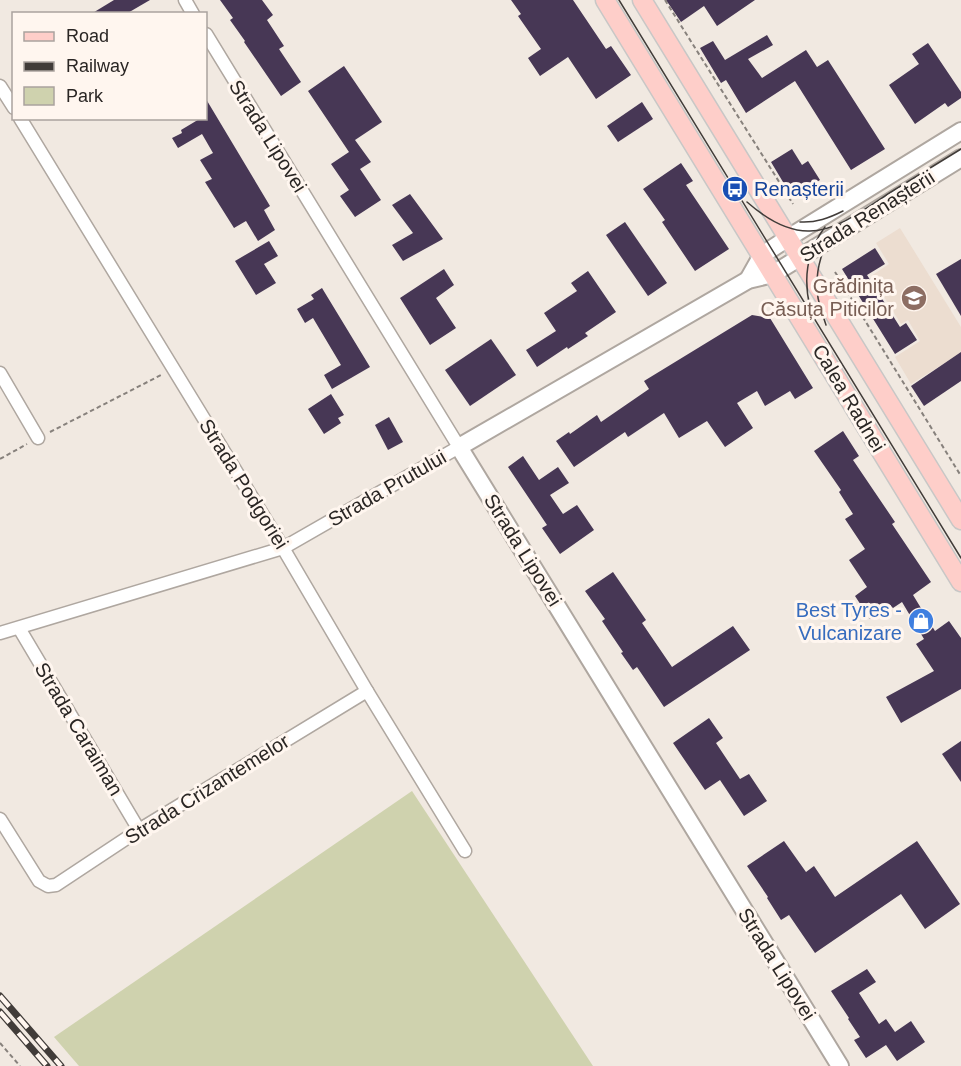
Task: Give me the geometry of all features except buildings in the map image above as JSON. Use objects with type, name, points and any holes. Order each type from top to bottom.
[{"type":"main road","name":"Calea Radnei","points":[[605,0],[961,582]]},
{"type":"main road","name":"Calea Radnei","points":[[642,0],[961,520]]},
{"type":"street","name":"Strada Lipovei","points":[[207,36],[840,1066]]},
{"type":"street","points":[[0,86],[12,105]]},
{"type":"street","name":"Strada Podgoriei","points":[[21,120],[465,851]]},
{"type":"street","name":"Strada Renașterii","points":[[762,255],[961,131]]},
{"type":"street","name":"Strada Renașterii","points":[[773,274],[961,158]]},
{"type":"street","points":[[748,280],[762,255]]},
{"type":"street","name":"Strada Prutului","points":[[0,633],[283,548],[748,280],[773,274]]},
{"type":"street","points":[[0,373],[38,438]]},
{"type":"street","name":"Strada Caraiman","points":[[20,628],[139,830]]},
{"type":"street","name":"Strada Crizantemelor","points":[[0,819],[39,881],[48,886],[56,885],[139,830],[367,691]]},
{"type":"path","points":[[666,0],[793,204]]},
{"type":"path","points":[[835,272],[961,476]]},
{"type":"path","points":[[0,459],[173,368]]},
{"type":"path","points":[[0,1043],[20,1066]]},
{"type":"shaded area","name":"Grădinița Căsuța Piticilor","points":[[900,228],[961,327],[961,353],[911,384],[895,357],[920,341],[908,320],[901,324],[871,276],[889,264],[876,243]]},
{"type":"green space","points":[[412,791],[593,1066],[79,1066],[54,1037]]},
{"type":"tram line","points":[[619,0],[961,558]]},
{"type":"tram line","points":[[747,202],[760,213],[783,226],[799,230],[819,230],[851,218],[961,149]]},
{"type":"tram line","points":[[800,222],[822,220],[843,211]]},
{"type":"tram line","points":[[826,325],[818,298],[817,278],[824,249],[841,224]]},
{"type":"tram line","points":[[810,307],[807,286],[808,265],[814,246],[825,227]]},
{"type":"railway","points":[[0,996],[61,1066]]},
{"type":"railway","points":[[0,1012],[47,1066]]},
{"type":"place","name":"Renașterii","points":[[735,189]]},
{"type":"place","name":"Grădinița Căsuța Piticilor","points":[[914,298]]},
{"type":"place","name":"Best Tyres - Vulcanizare","points":[[921,621]]}]
